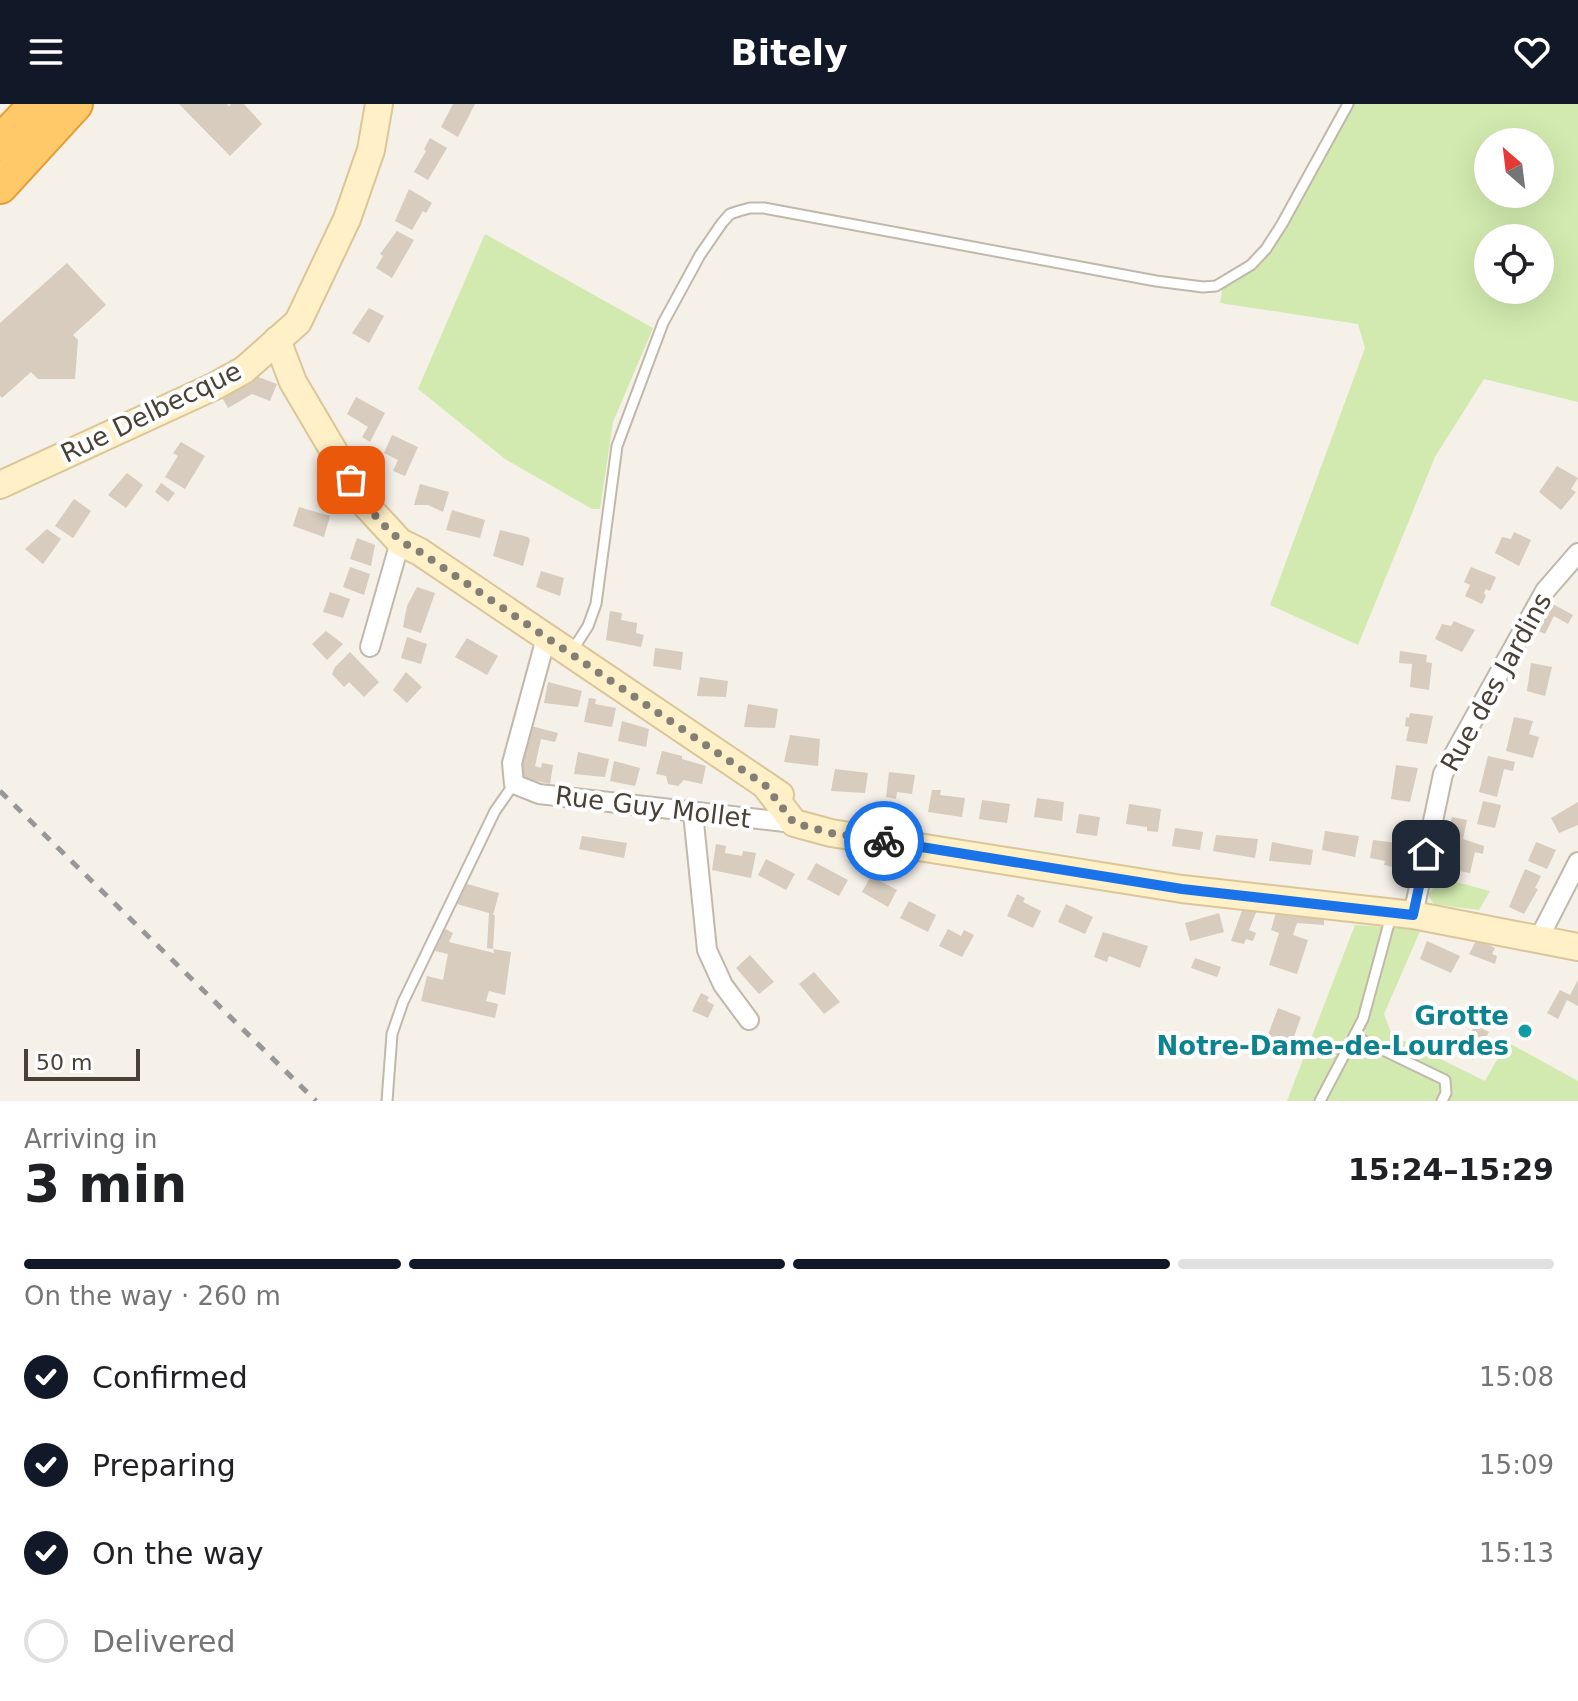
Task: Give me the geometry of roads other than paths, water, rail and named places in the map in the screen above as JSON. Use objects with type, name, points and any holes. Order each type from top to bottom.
[{"type":"highway","points":[[0,143],[37,104]]},
{"type":"highway","points":[[0,186],[75,104]]},
{"type":"street","name":"Rue Delbecque","points":[[0,485],[215,386],[244,370],[298,322],[347,219],[371,150],[379,104]]},
{"type":"street","name":"Rue Guy Mollet","points":[[277,340],[293,382],[365,504],[400,542],[420,552],[765,785],[800,819],[831,833],[1182,889],[1402,913],[1578,947]]},
{"type":"street","points":[[370,647],[400,542]]},
{"type":"street","name":"Rue des Jardins","points":[[1402,913],[1443,774],[1545,591],[1578,553]]},
{"type":"street","points":[[514,784],[512,763],[546,638]]},
{"type":"street","name":"Rue Guy Mollet","points":[[514,784],[539,794],[693,813],[800,819]]},
{"type":"street","points":[[693,813],[707,950],[723,985],[749,1020]]},
{"type":"street","points":[[1538,940],[1578,862]]},
{"type":"lane","points":[[570,654],[588,626],[596,604],[617,446],[663,323],[700,255],[730,214],[750,208],[764,208],[1156,281],[1216,286],[1241,273],[1266,249],[1348,104]]},
{"type":"lane","points":[[387,1101],[392,1034],[403,1002],[495,811],[514,784]]},
{"type":"lane","points":[[1320,1101],[1356,1037],[1402,913]]},
{"type":"lane","points":[[1356,1037],[1445,1080],[1446,1093],[1442,1101]]},
{"type":"railway","points":[[0,791],[316,1101]]},
{"type":"place","name":"Grotte Notre-Dame-de-Lourdes","points":[[1525,1031]]}]
